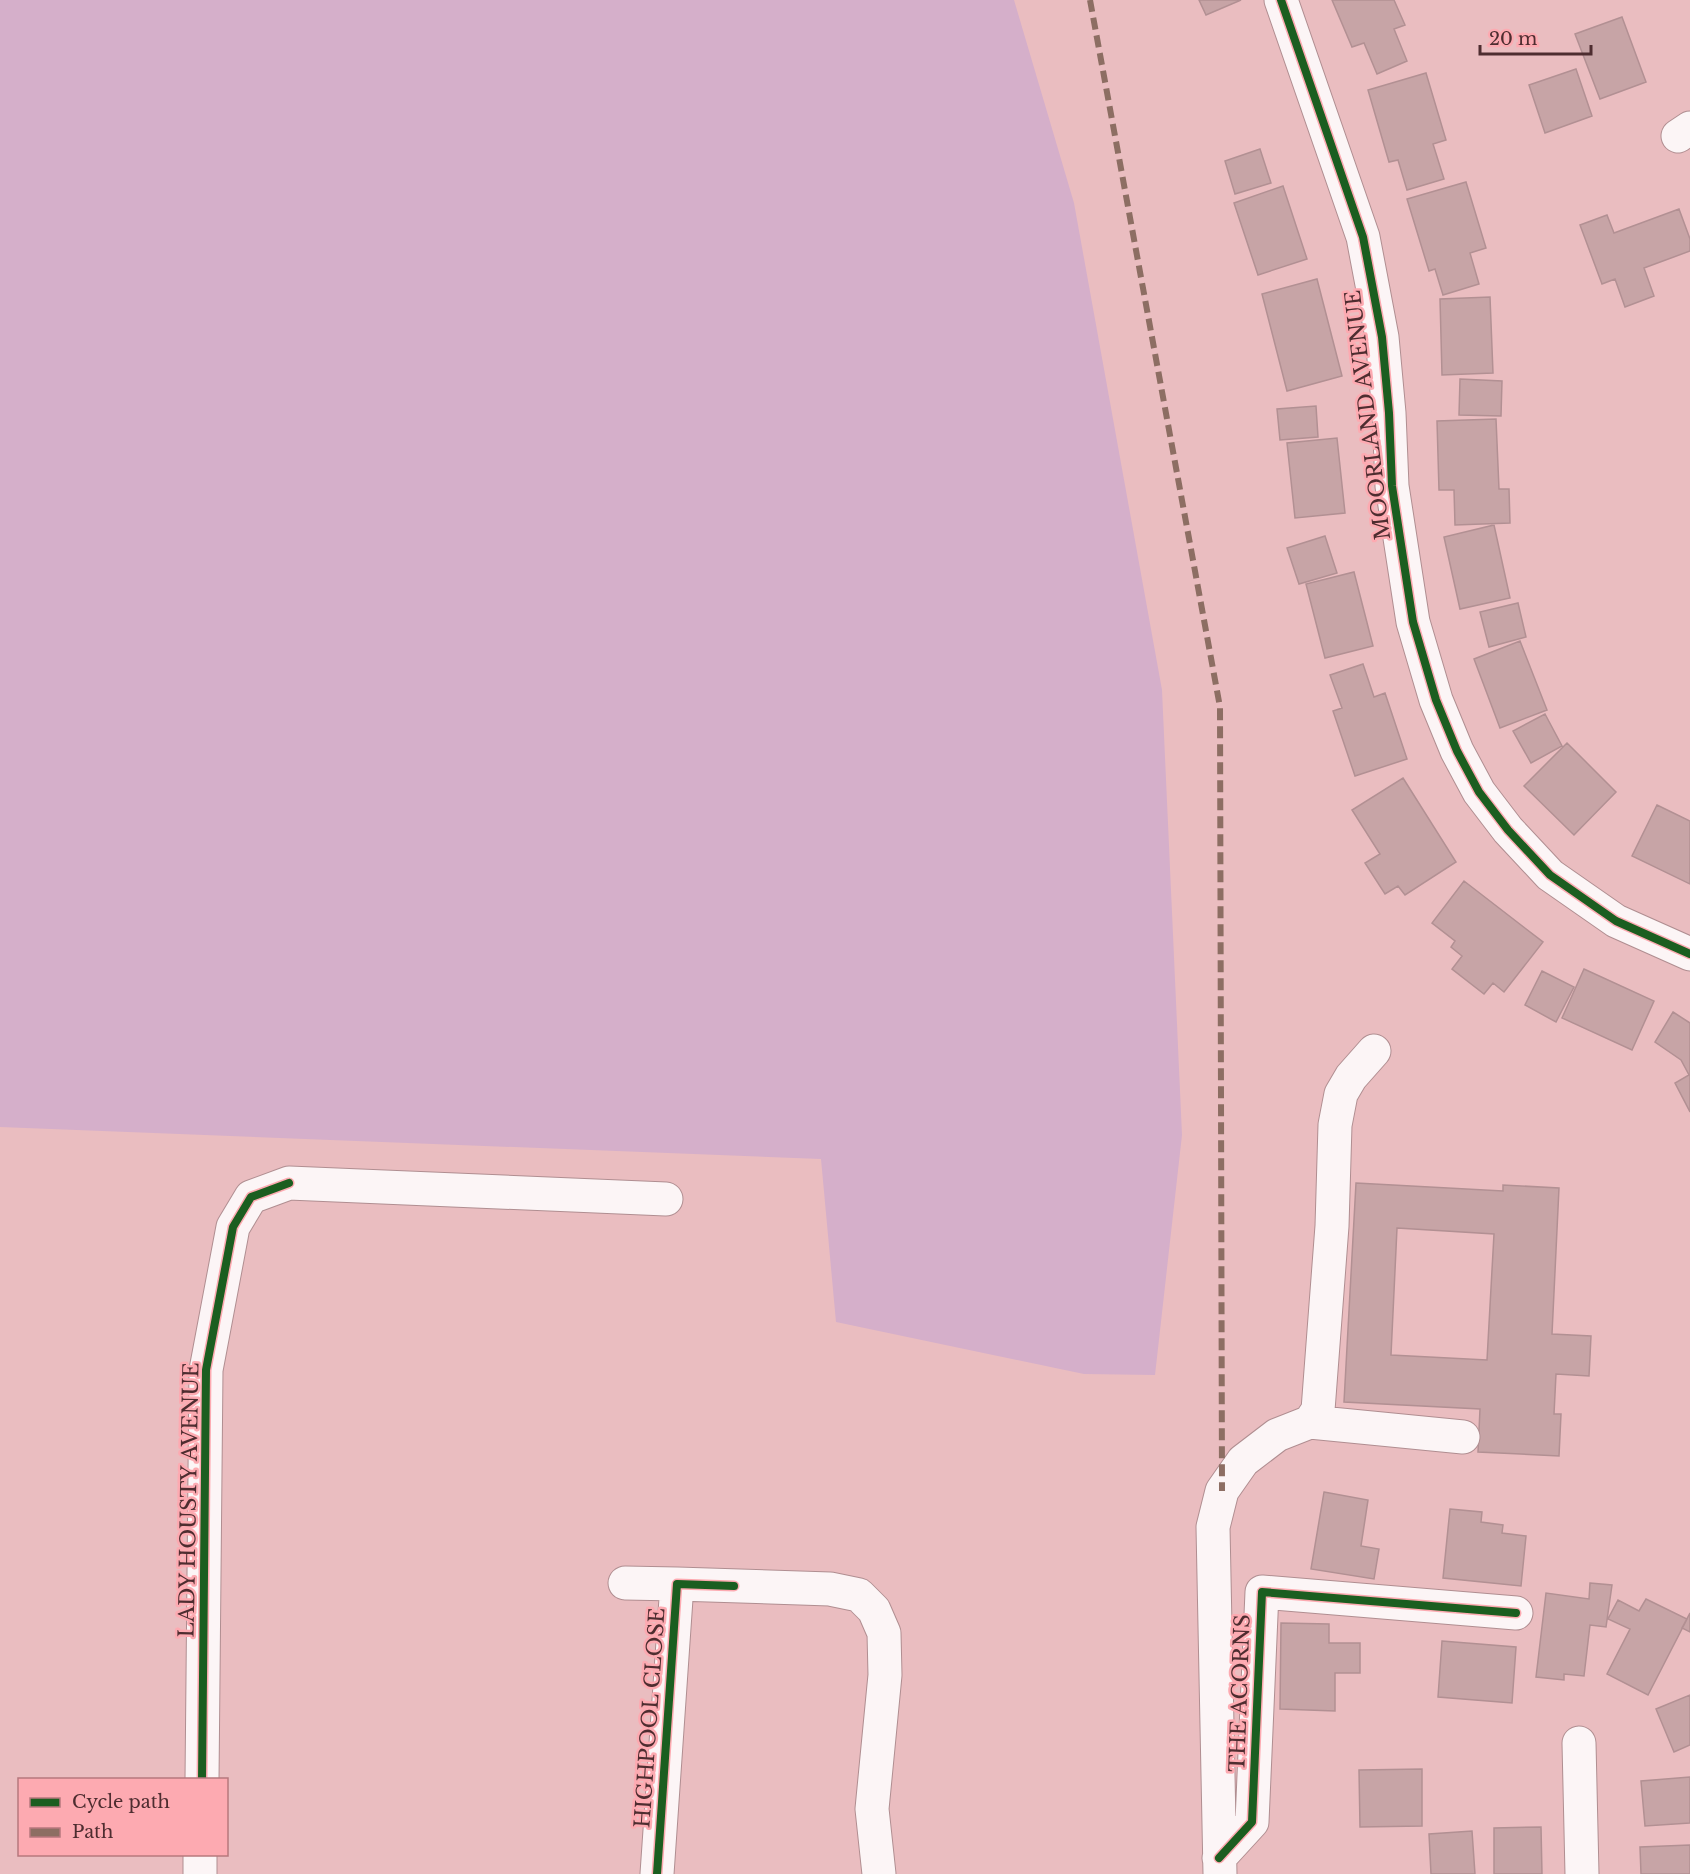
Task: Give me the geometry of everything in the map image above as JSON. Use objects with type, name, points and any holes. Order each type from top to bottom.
[{"type":"street","name":"MOORLAND AVENUE","points":[[1284,7],[1363,237],[1382,338],[1389,413],[1392,486],[1413,622],[1436,700],[1457,751],[1479,792],[1493,811],[1550,875],[1616,921],[1690,954]]},
{"type":"street","points":[[1310,1422],[1318,1410],[1332,1226],[1335,1125],[1341,1094],[1351,1077],[1374,1051]]},
{"type":"street","name":"LADY HOUSTY AVENUE","points":[[202,1778],[206,1370],[233,1227],[251,1197],[289,1183],[666,1199]]},
{"type":"street","points":[[1220,1866],[1212,1527],[1222,1491],[1243,1461],[1276,1435],[1310,1422],[1463,1437]]},
{"type":"street","name":"HIGHPOOL CLOSE","points":[[625,1583],[830,1589],[859,1595],[874,1610],[884,1633],[885,1675],[872,1809],[879,1874]]},
{"type":"street","name":"HIGHPOOL CLOSE","points":[[657,1874],[677,1584]]},
{"type":"street","points":[[1214,1587],[1262,1592]]},
{"type":"street","name":"THE ACORNS","points":[[1220,1866],[1252,1822],[1262,1592],[1516,1613]]},
{"type":"street","points":[[1579,1743],[1582,1874]]},
{"type":"street","points":[[200,1856],[200,1874]]},
{"type":"shaded area","points":[[0,0],[1014,0],[1074,203],[1162,690],[1182,1135],[1155,1375],[1084,1374],[836,1322],[821,1159],[0,1127]]},
{"type":"building","points":[[1199,0],[1241,0],[1206,15]]},
{"type":"building","points":[[1332,0],[1394,0],[1405,25],[1394,29],[1407,61],[1377,74],[1364,43],[1352,47]]},
{"type":"building","points":[[1622,17],[1646,82],[1600,99],[1575,34]]},
{"type":"building","points":[[1576,69],[1592,116],[1545,133],[1529,85]]},
{"type":"building","points":[[1426,73],[1446,140],[1433,144],[1444,179],[1407,190],[1398,160],[1389,162],[1368,90]]},
{"type":"building","points":[[1260,149],[1271,183],[1235,194],[1225,161]]},
{"type":"building","points":[[1466,182],[1486,248],[1470,253],[1479,284],[1443,295],[1435,269],[1429,271],[1407,199]]},
{"type":"building","points":[[1283,186],[1307,259],[1258,275],[1234,203]]},
{"type":"building","points":[[1679,209],[1690,239],[1690,251],[1644,268],[1654,296],[1625,307],[1615,279],[1602,284],[1580,225],[1607,215],[1614,233]]},
{"type":"building","points":[[1317,279],[1342,376],[1287,391],[1262,294]]},
{"type":"building","points":[[1490,297],[1493,373],[1442,375],[1440,299]]},
{"type":"building","points":[[1460,379],[1502,381],[1501,416],[1459,415]]},
{"type":"building","points":[[1316,406],[1318,437],[1280,440],[1277,409]]},
{"type":"building","points":[[1496,419],[1499,489],[1509,489],[1510,523],[1455,525],[1454,490],[1439,490],[1437,421]]},
{"type":"building","points":[[1337,438],[1345,513],[1295,518],[1287,443]]},
{"type":"building","points":[[1494,525],[1510,598],[1460,609],[1444,537]]},
{"type":"building","points":[[1325,536],[1337,573],[1299,584],[1287,548]]},
{"type":"building","points":[[1354,572],[1373,646],[1325,658],[1306,584]]},
{"type":"building","points":[[1518,603],[1526,637],[1489,647],[1480,612]]},
{"type":"building","points":[[1520,641],[1547,710],[1500,728],[1474,659]]},
{"type":"building","points":[[1363,664],[1374,697],[1385,693],[1407,759],[1355,776],[1333,711],[1342,708],[1330,675]]},
{"type":"building","points":[[1545,714],[1562,746],[1531,763],[1513,731]]},
{"type":"building","points":[[1567,743],[1616,792],[1574,835],[1524,786]]},
{"type":"building","points":[[1403,778],[1456,862],[1405,895],[1398,886],[1385,894],[1365,863],[1380,854],[1352,810]]},
{"type":"building","points":[[1657,805],[1690,821],[1690,884],[1632,856]]},
{"type":"building","points":[[1464,881],[1543,942],[1504,992],[1493,983],[1484,994],[1452,969],[1462,956],[1451,947],[1455,941],[1432,923]]},
{"type":"building","points":[[1584,969],[1654,1001],[1632,1050],[1562,1018]]},
{"type":"building","points":[[1542,971],[1574,987],[1556,1022],[1525,1005]]},
{"type":"building","points":[[1673,1012],[1690,1023],[1690,1112],[1675,1083],[1689,1075],[1681,1060],[1655,1042]]},
{"type":"building","points":[[1356,1183],[1503,1191],[1503,1185],[1559,1188],[1552,1334],[1591,1336],[1589,1376],[1556,1374],[1554,1414],[1561,1414],[1559,1456],[1478,1452],[1480,1409],[1344,1402]],"holes":[[[1397,1228],[1494,1234],[1487,1360],[1391,1355]]]},
{"type":"building","points":[[1324,1492],[1368,1500],[1361,1546],[1379,1549],[1374,1579],[1311,1569]]},
{"type":"building","points":[[1450,1509],[1482,1512],[1481,1522],[1503,1525],[1502,1533],[1526,1536],[1521,1586],[1443,1578]]},
{"type":"building","points":[[1590,1583],[1612,1585],[1606,1627],[1590,1625],[1584,1676],[1564,1674],[1564,1680],[1536,1677],[1546,1593],[1589,1599]]},
{"type":"building","points":[[1646,1599],[1687,1619],[1648,1695],[1607,1674],[1630,1629],[1608,1619],[1618,1600],[1639,1611]]},
{"type":"building","points":[[1690,1613],[1690,1632],[1682,1628]]},
{"type":"building","points":[[1281,1623],[1329,1624],[1329,1643],[1360,1643],[1360,1673],[1335,1673],[1335,1711],[1280,1709]]},
{"type":"building","points":[[1442,1641],[1516,1647],[1512,1703],[1438,1697]]},
{"type":"building","points":[[1690,1695],[1690,1745],[1674,1752],[1656,1709]]},
{"type":"building","points":[[1422,1769],[1422,1826],[1360,1827],[1359,1770]]},
{"type":"building","points":[[1690,1777],[1690,1823],[1645,1826],[1641,1781]]},
{"type":"building","points":[[1541,1827],[1542,1874],[1494,1874],[1494,1828]]},
{"type":"building","points":[[1472,1831],[1475,1874],[1431,1874],[1429,1834]]},
{"type":"building","points":[[1690,1845],[1690,1874],[1641,1874],[1640,1847]]},
{"type":"marked path","points":[[1090,0],[1220,707],[1222,1491]]},
{"type":"cycle path","points":[[1281,0],[1363,237],[1382,337],[1389,413],[1392,486],[1413,622],[1436,700],[1457,751],[1479,792],[1508,830],[1550,875],[1616,921],[1690,954]]},
{"type":"cycle path","points":[[202,1778],[206,1370],[233,1227],[251,1197],[289,1183]]},
{"type":"cycle path","points":[[657,1874],[677,1584],[734,1586]]},
{"type":"cycle path","points":[[1219,1858],[1252,1822],[1262,1592],[1516,1613]]}]
